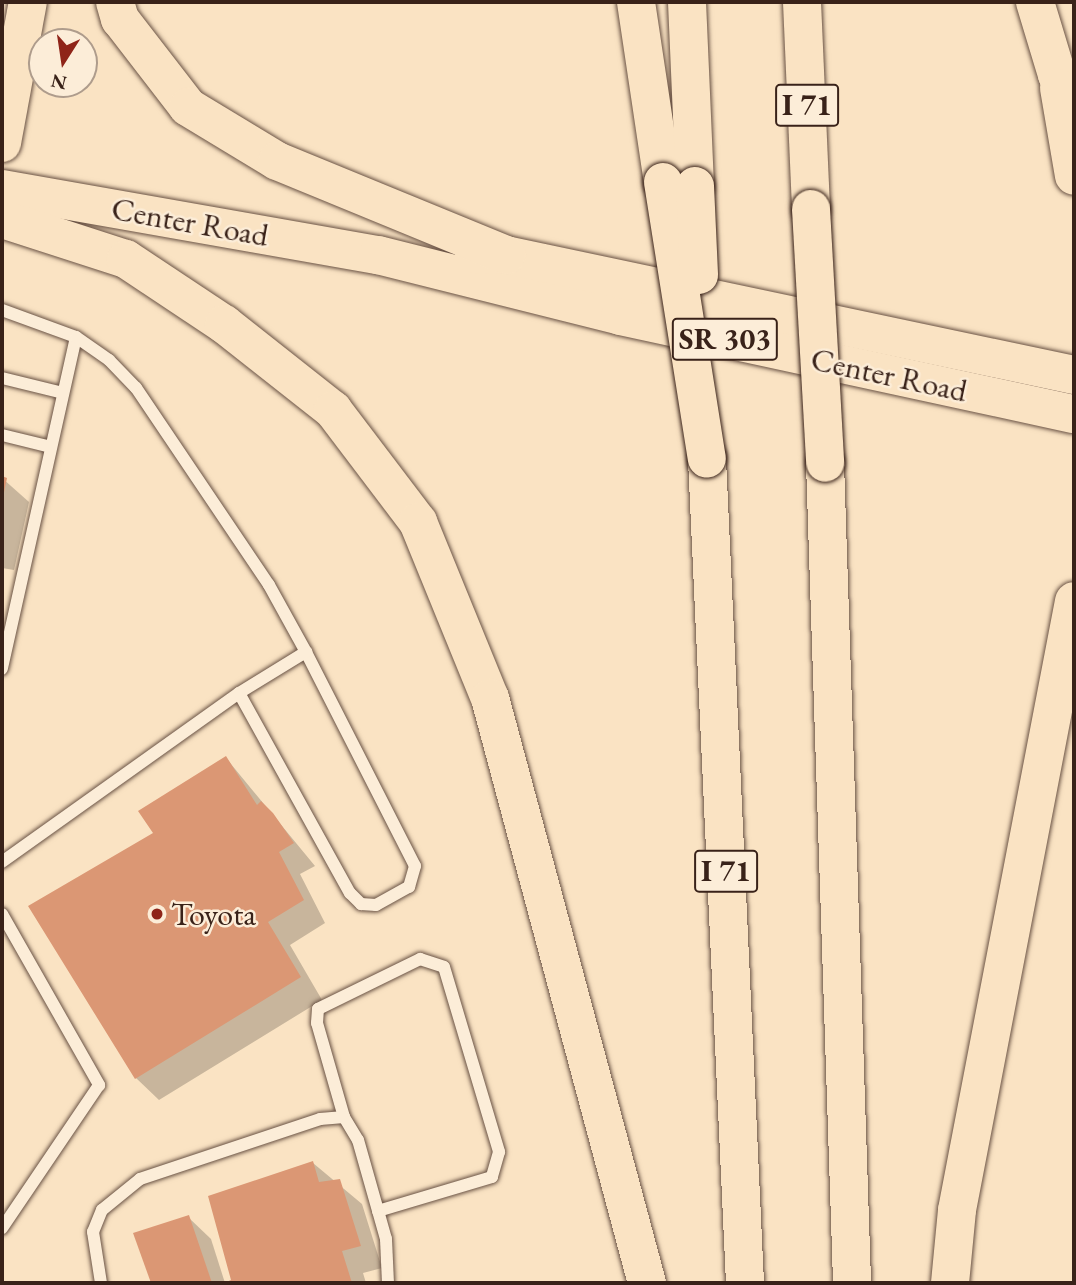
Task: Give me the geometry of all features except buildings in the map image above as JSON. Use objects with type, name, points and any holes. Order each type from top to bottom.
[{"type":"main road","points":[[2,143],[28,2]]},
{"type":"main road","points":[[115,2],[120,19],[188,107],[277,161],[506,255]]},
{"type":"main road","points":[[636,2],[679,184]]},
{"type":"main road","points":[[679,184],[687,2]]},
{"type":"main road","name":"I 71","points":[[802,2],[825,463],[852,1283]]},
{"type":"main road","points":[[1035,2],[1057,75],[1074,114]]},
{"type":"main road","points":[[1057,75],[1074,176]]},
{"type":"main road","name":"I 71","points":[[679,184],[707,459],[745,1283]]},
{"type":"main road","name":"Center Road","points":[[2,190],[378,256],[620,316],[1074,414]]},
{"type":"main road","points":[[2,219],[126,259],[224,324],[333,410],[418,522],[490,698],[646,1283]]},
{"type":"main road","name":"Center Road","points":[[378,256],[506,255],[1074,375]]},
{"type":"main road","points":[[950,1283],[957,1210],[1074,601]]},
{"type":"main road","points":[[999,999],[1074,726]]},
{"type":"lane","points":[[2,310],[76,337],[109,360],[136,388],[269,585],[306,652],[415,866],[409,887],[376,905],[361,904],[350,893],[239,693]]},
{"type":"lane","points":[[2,669],[7,618],[76,337]]},
{"type":"lane","points":[[2,379],[63,393]]},
{"type":"lane","points":[[2,435],[51,447]]},
{"type":"lane","points":[[2,862],[239,693],[306,652]]},
{"type":"lane","points":[[2,915],[99,1085],[2,1228]]},
{"type":"lane","points":[[378,1211],[492,1177],[499,1152],[444,967],[420,958],[318,1009],[317,1023],[344,1117],[358,1140],[378,1211],[386,1239],[388,1283]]},
{"type":"lane","points":[[101,1283],[93,1232],[102,1210],[140,1179],[283,1130],[344,1117]]},
{"type":"place","name":"Toyota","points":[[157,914]]}]
